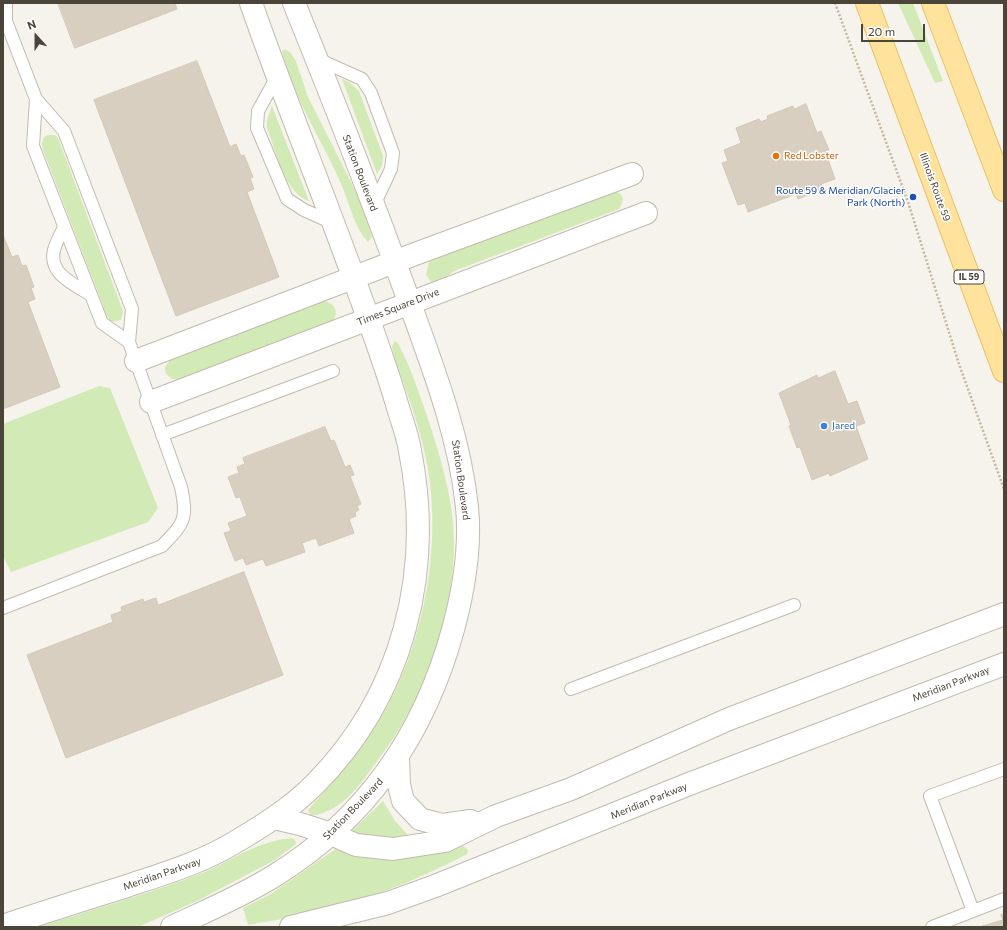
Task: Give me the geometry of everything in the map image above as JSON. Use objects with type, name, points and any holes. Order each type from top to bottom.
[{"type":"main road","name":"Illinois Route 59","points":[[867,3],[1004,371]]},
{"type":"main road","points":[[933,3],[1004,190]]},
{"type":"street","points":[[251,3],[390,380],[410,450],[418,514],[418,561],[411,606],[398,655],[376,702],[346,746],[314,785],[274,818]]},
{"type":"street","name":"Station Boulevard","points":[[172,927],[274,876],[331,834],[374,790],[398,757],[423,713],[446,657],[463,594],[467,545],[467,509],[456,441],[436,375],[395,262],[294,3]]},
{"type":"street","points":[[132,352],[353,277],[632,174]]},
{"type":"street","name":"Times Square Drive","points":[[151,402],[409,302],[646,213]]},
{"type":"street","points":[[274,818],[331,834],[356,844],[393,849],[445,841],[496,816],[570,789],[729,719],[1004,614]]},
{"type":"street","name":"Meridian Parkway","points":[[291,927],[388,903],[435,886],[689,784],[1004,664]]},
{"type":"street","points":[[398,757],[399,784],[403,801],[420,819],[442,825],[496,816]]},
{"type":"street","name":"Meridian Parkway","points":[[3,926],[198,862],[230,846],[274,818]]},
{"type":"lane","points":[[3,608],[162,546],[180,528],[186,509],[181,488],[132,352],[132,309],[64,132],[36,99],[6,21],[6,3]]},
{"type":"lane","points":[[316,59],[362,79],[371,93],[393,153],[391,169],[373,206]]},
{"type":"lane","points":[[278,75],[258,111],[258,128],[287,199],[304,210],[333,223]]},
{"type":"lane","points":[[36,99],[33,146],[102,323],[132,352]]},
{"type":"lane","points":[[64,226],[53,250],[54,266],[60,275],[91,295]]},
{"type":"lane","points":[[162,435],[333,371]]},
{"type":"lane","points":[[571,689],[794,605]]},
{"type":"lane","points":[[973,911],[930,796],[1004,769]]},
{"type":"lane","points":[[932,927],[1004,899]]},
{"type":"path","points":[[835,3],[908,202],[959,364],[1004,489]]},
{"type":"green space","points":[[898,3],[913,3],[943,81],[935,83]]},
{"type":"green space","points":[[284,49],[290,52],[296,61],[308,97],[361,202],[372,237],[368,242],[359,230],[342,186],[301,104],[287,70],[282,52]]},
{"type":"green space","points":[[342,79],[349,82],[359,91],[383,156],[382,166],[377,174]]},
{"type":"green space","points":[[272,106],[309,201],[300,196],[293,189],[282,170],[267,128],[267,120]]},
{"type":"green space","points":[[48,135],[55,135],[58,138],[123,311],[121,320],[111,322],[107,316],[43,150],[42,143],[44,137]]},
{"type":"green space","points":[[613,191],[619,193],[623,200],[619,209],[454,271],[438,283],[431,282],[426,275],[429,262],[435,259]]},
{"type":"green space","points":[[322,301],[334,306],[336,313],[330,324],[180,380],[172,379],[166,374],[165,367],[171,359]]},
{"type":"green space","points":[[395,341],[398,343],[407,362],[428,419],[446,480],[452,512],[454,543],[453,571],[449,600],[434,656],[411,709],[396,734],[359,785],[343,802],[323,813],[311,816],[308,810],[353,758],[385,711],[401,679],[414,644],[423,608],[429,571],[432,534],[431,498],[427,464],[421,437],[394,357],[392,346]]},
{"type":"green space","points":[[99,386],[110,388],[158,508],[148,522],[11,572],[3,556],[3,424]]},
{"type":"green space","points":[[383,801],[395,821],[409,836],[385,840],[353,835],[353,830]]},
{"type":"green space","points":[[292,838],[295,840],[296,844],[273,861],[197,901],[138,927],[39,927],[162,888],[202,873],[256,847],[279,840]]},
{"type":"green space","points":[[463,846],[468,850],[467,854],[448,864],[388,890],[326,910],[248,925],[243,908],[271,894],[337,848],[365,857],[395,859]]},
{"type":"building","points":[[58,3],[175,3],[177,9],[75,48]]},
{"type":"building","points":[[197,61],[230,147],[236,144],[241,156],[244,155],[253,177],[250,178],[254,189],[247,192],[279,277],[176,316],[94,100]]},
{"type":"building","name":"Red Lobster","points":[[806,104],[817,133],[821,131],[829,150],[825,151],[835,179],[821,184],[823,189],[798,199],[796,194],[748,212],[745,203],[738,205],[722,163],[728,161],[724,150],[741,143],[736,128],[759,119],[761,122],[768,119],[767,116],[793,106],[794,109]]},
{"type":"building","points":[[3,235],[12,257],[18,255],[22,266],[26,265],[34,287],[31,288],[35,299],[28,302],[60,387],[3,409]]},
{"type":"building","name":"Jared","points":[[835,371],[848,404],[857,401],[865,423],[856,426],[868,459],[830,476],[829,473],[812,480],[800,447],[797,448],[789,426],[791,425],[779,393],[817,375],[818,378]]},
{"type":"building","points":[[325,427],[331,441],[334,440],[345,467],[350,465],[354,475],[350,476],[361,504],[357,506],[359,510],[355,512],[356,516],[349,519],[354,533],[319,546],[316,538],[302,543],[305,552],[266,566],[263,559],[246,565],[243,558],[235,561],[224,533],[231,531],[228,523],[247,516],[240,497],[236,498],[228,477],[239,473],[237,467],[245,464],[243,458]]},
{"type":"building","points":[[244,572],[283,675],[66,758],[27,655],[113,622],[111,615],[122,611],[121,607],[143,599],[144,602],[156,598],[158,605]]},
{"type":"building","points":[[1004,914],[1004,927],[979,927],[1003,920],[1001,915]]},
{"type":"place","name":"Red Lobster","points":[[776,156]]},
{"type":"place","name":"Route 59 & Meridian/Glacier Park (North)","points":[[913,197]]},
{"type":"place","name":"Jared","points":[[824,426]]}]
